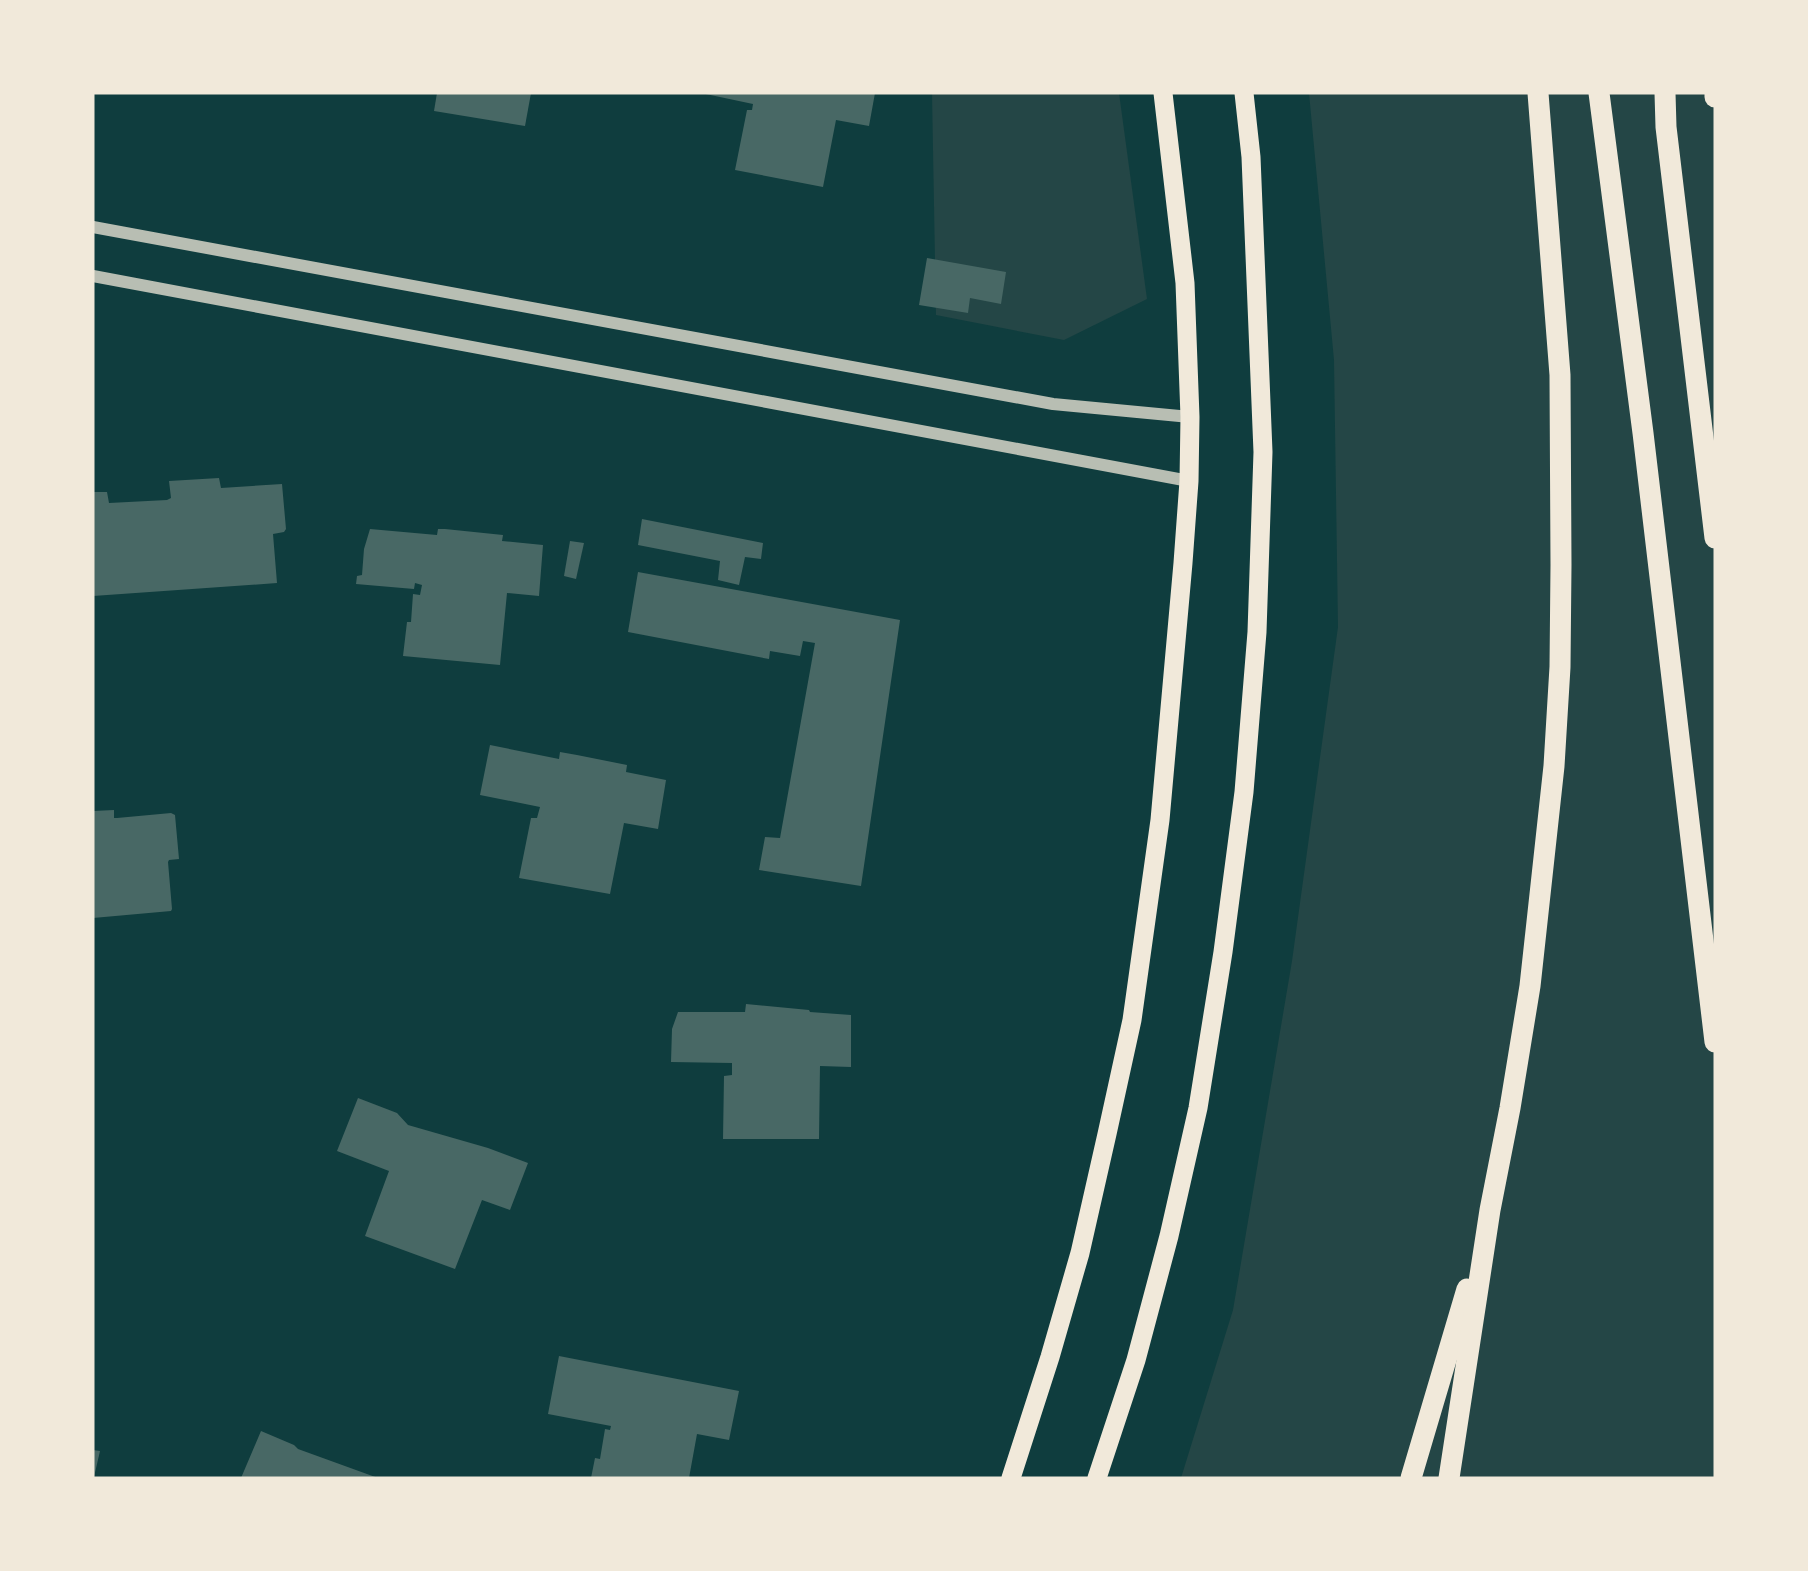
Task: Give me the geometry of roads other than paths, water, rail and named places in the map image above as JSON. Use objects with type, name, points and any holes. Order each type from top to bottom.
[{"type":"highway","points":[[1011,1478],[1080,1253],[1132,1020],[1160,820],[1189,481],[1190,417],[1185,283],[1163,93]]},
{"type":"highway","points":[[1097,1478],[1136,1360],[1153,1298],[1198,1108],[1223,952],[1244,792],[1257,632],[1262,452],[1251,157],[1244,93]]},
{"type":"highway","points":[[1449,1478],[1490,1210],[1530,986],[1554,766],[1560,667],[1560,375],[1538,93]]},
{"type":"highway","points":[[1599,93],[1645,447],[1715,1042]]},
{"type":"highway","points":[[1665,93],[1666,127],[1715,538]]},
{"type":"highway","points":[[1411,1478],[1490,1210]]},
{"type":"street","points":[[93,226],[1053,404],[1190,417]]},
{"type":"street","points":[[93,275],[1189,481]]}]
